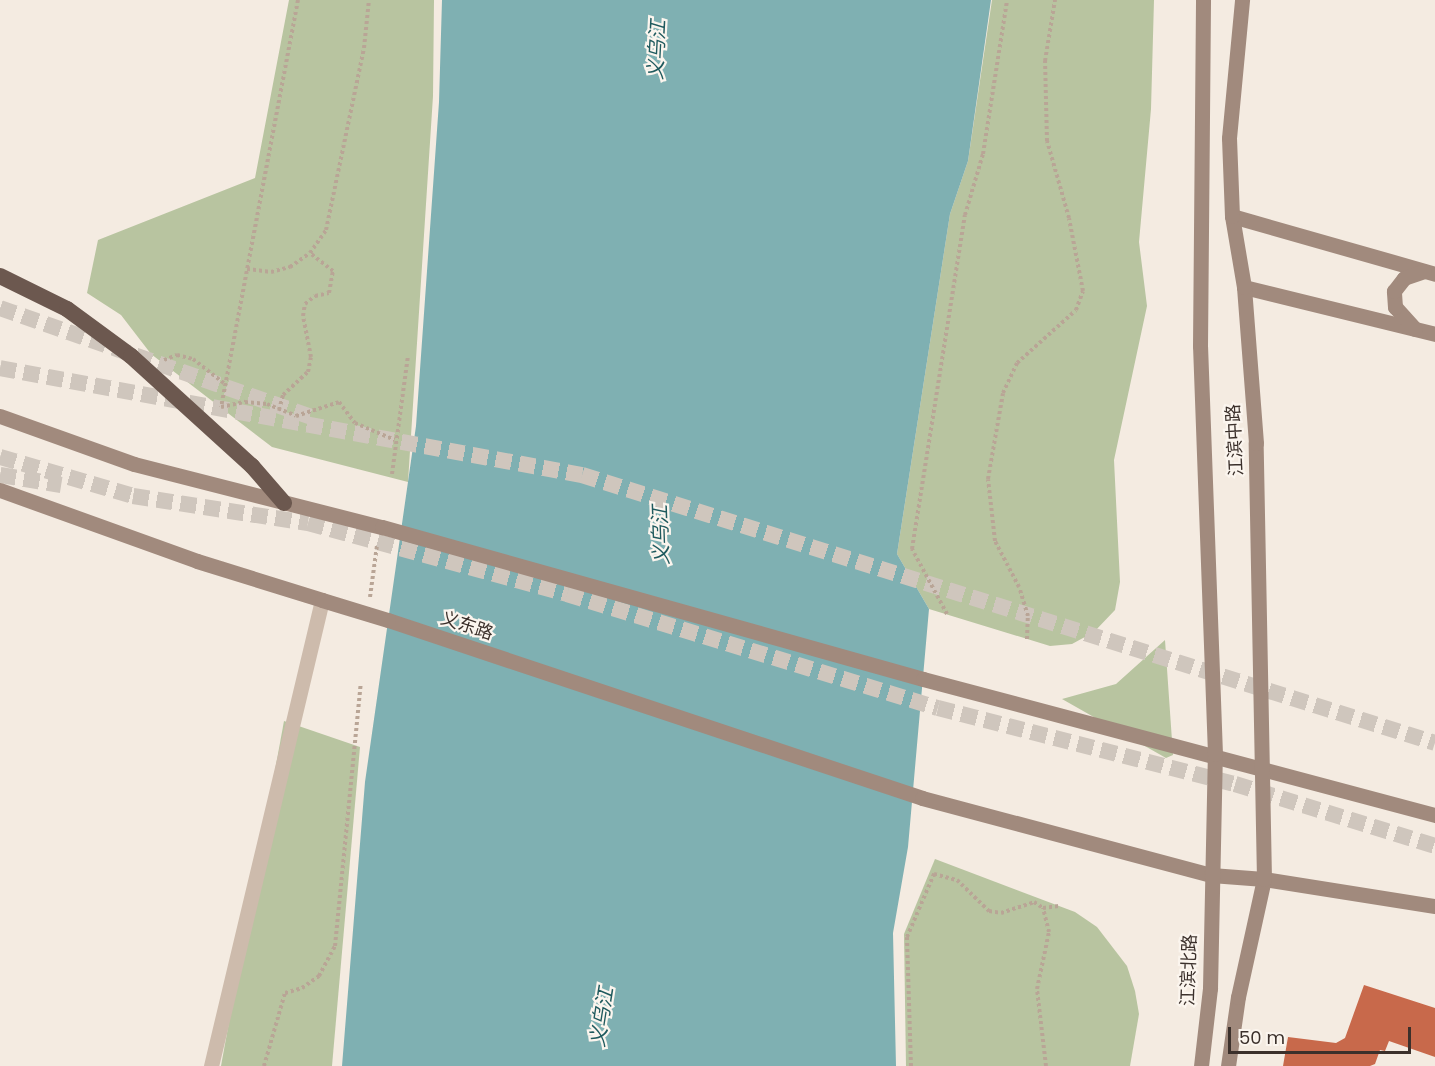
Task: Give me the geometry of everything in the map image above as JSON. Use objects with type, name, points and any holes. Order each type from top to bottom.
[{"type":"highway","points":[[0,276],[67,309],[131,356],[252,466],[284,503]]},
{"type":"main road","name":"江滨中路","points":[[1203,0],[1200,346],[1215,754],[1211,875]]},
{"type":"main road","name":"江滨中路","points":[[1242,0],[1229,138],[1232,216],[1244,287],[1256,443],[1264,879]]},
{"type":"main road","points":[[1232,216],[1430,272]]},
{"type":"main road","points":[[1415,329],[1395,307],[1394,291],[1404,278],[1430,272]]},
{"type":"main road","points":[[1244,287],[1435,334]]},
{"type":"main road","points":[[0,416],[134,464],[284,503],[380,533],[923,679],[1215,754],[1435,816]]},
{"type":"main road","name":"义东路","points":[[0,490],[197,561],[922,798],[1211,875],[1264,879],[1435,906]]},
{"type":"main road","name":"江滨北路","points":[[1201,1066],[1210,988],[1211,875]]},
{"type":"main road","points":[[1228,1066],[1238,997],[1264,879]]},
{"type":"street","points":[[211,1066],[322,600]]},
{"type":"path","points":[[298,0],[221,407],[245,402],[267,404],[296,416],[339,402],[355,423],[395,440]]},
{"type":"path","points":[[247,269],[271,272],[290,267],[310,253],[326,230],[364,48],[369,0]]},
{"type":"path","points":[[948,614],[912,549],[965,215],[983,154],[1006,0]]},
{"type":"path","points":[[1027,639],[1028,616],[1019,586],[995,541],[988,479],[1003,393],[1017,363],[1076,310],[1083,291],[1069,218],[1047,141],[1045,61],[1055,0]]},
{"type":"path","points":[[279,410],[283,395],[308,372],[311,357],[303,316],[305,304],[315,296],[329,293],[333,271],[310,253]]},
{"type":"path","points":[[392,474],[408,356]]},
{"type":"path","points":[[158,357],[193,358],[225,384]]},
{"type":"path","points":[[369,600],[380,533]]},
{"type":"path","points":[[264,1066],[285,993],[303,988],[319,976],[335,946],[361,683]]},
{"type":"path","points":[[910,1066],[908,937],[934,874],[957,880],[989,911],[1001,913],[1034,902],[1043,908],[1059,906]]},
{"type":"path","points":[[1043,908],[1049,932],[1037,989],[1046,1066]]},
{"type":"green space","points":[[289,0],[434,0],[433,96],[408,482],[272,447],[151,354],[121,315],[87,293],[98,240],[255,178]]},
{"type":"green space","points":[[992,0],[1154,0],[1151,109],[1139,242],[1147,306],[1114,460],[1120,582],[1115,610],[1094,632],[1072,644],[1050,646],[929,609],[897,554],[950,214],[968,161]]},
{"type":"green space","points":[[1165,640],[1173,755],[1166,758],[1062,699],[1116,684]]},
{"type":"green space","points":[[284,721],[360,747],[332,1066],[221,1066]]},
{"type":"green space","points":[[935,859],[1075,912],[1097,927],[1127,966],[1135,991],[1139,1014],[1130,1066],[906,1066],[904,934]]},
{"type":"water","name":"义乌江","points":[[442,0],[991,0],[968,161],[950,214],[897,554],[929,609],[908,847],[893,933],[896,1066],[342,1066],[365,782],[416,426],[439,102]]},
{"type":"building","points":[[1364,985],[1435,1008],[1435,1057],[1389,1041],[1385,1051],[1380,1050],[1375,1064],[1370,1066],[1283,1066],[1288,1037],[1336,1043],[1345,1038]]},
{"type":"tunnel","points":[[0,308],[312,417]]},
{"type":"tunnel","points":[[0,368],[582,475],[1435,743]]},
{"type":"tunnel","points":[[0,457],[133,496],[308,523],[567,594],[938,708],[1235,784],[1435,846]]},
{"type":"tunnel","points":[[0,475],[61,485]]}]
